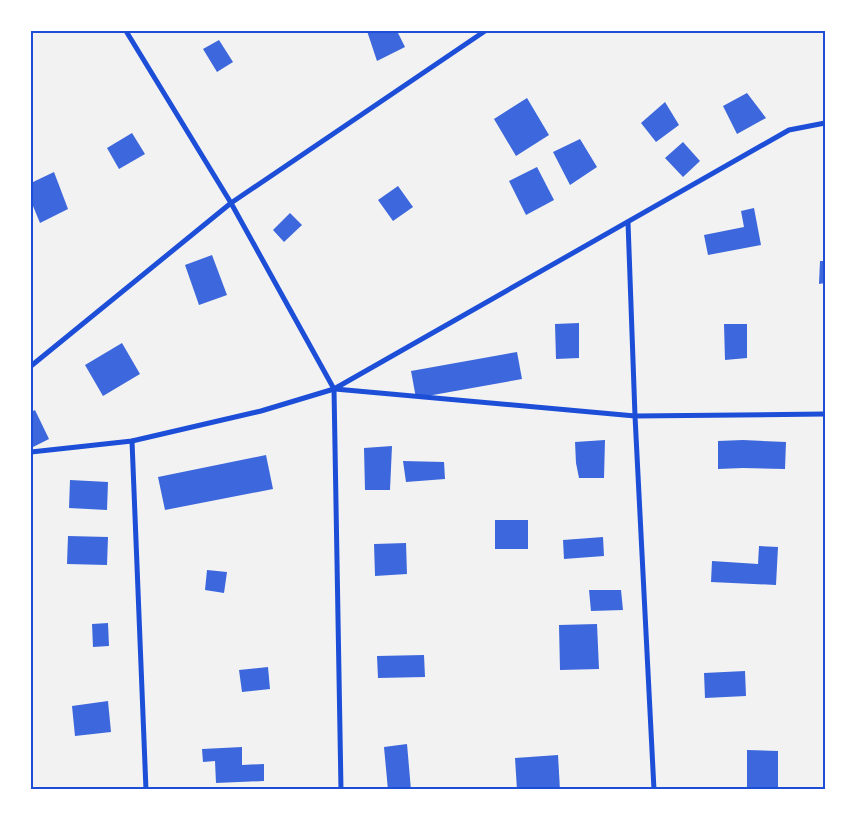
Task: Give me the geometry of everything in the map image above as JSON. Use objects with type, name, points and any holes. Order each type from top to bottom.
[{"type":"street","points":[[126,31],[231,203],[334,389],[341,790]]},
{"type":"street","points":[[31,366],[231,203],[484,31]]},
{"type":"street","points":[[31,452],[132,441],[261,411],[334,389],[789,130],[825,123]]},
{"type":"street","points":[[628,222],[635,416],[654,790]]},
{"type":"street","points":[[334,389],[635,416],[825,414]]},
{"type":"street","points":[[132,441],[146,790]]},
{"type":"building","points":[[367,31],[397,31],[405,47],[377,61]]},
{"type":"building","points":[[219,40],[233,62],[217,72],[203,49]]},
{"type":"building","points":[[747,93],[766,118],[737,134],[723,106]]},
{"type":"building","points":[[527,98],[549,135],[516,156],[494,119]]},
{"type":"building","points":[[665,102],[679,125],[656,142],[641,123]]},
{"type":"building","points":[[132,133],[145,154],[119,169],[107,148]]},
{"type":"building","points":[[580,139],[597,167],[570,185],[553,152]]},
{"type":"building","points":[[683,142],[700,161],[683,177],[665,158]]},
{"type":"building","points":[[537,167],[554,200],[526,215],[509,181]]},
{"type":"building","points":[[54,172],[68,209],[40,223],[31,201],[31,183]]},
{"type":"building","points":[[398,186],[413,207],[393,221],[378,200]]},
{"type":"building","points":[[754,208],[761,245],[708,255],[704,235],[744,227],[741,211]]},
{"type":"building","points":[[290,213],[302,225],[284,242],[273,230]]},
{"type":"building","points":[[212,255],[227,295],[199,305],[185,265]]},
{"type":"building","points":[[820,261],[825,261],[825,283],[819,284]]},
{"type":"building","points":[[579,323],[579,358],[556,359],[555,324]]},
{"type":"building","points":[[724,324],[747,324],[747,358],[725,360]]},
{"type":"building","points":[[122,343],[140,374],[103,396],[85,365]]},
{"type":"building","points":[[517,352],[522,379],[416,398],[411,371]]},
{"type":"building","points":[[35,410],[49,439],[31,448],[31,412]]},
{"type":"building","points":[[605,440],[604,478],[579,478],[575,442]]},
{"type":"building","points":[[718,441],[786,442],[785,469],[718,469]]},
{"type":"building","points":[[392,446],[390,490],[365,490],[364,448]]},
{"type":"building","points":[[266,455],[273,489],[165,510],[158,477]]},
{"type":"building","points":[[403,461],[444,462],[445,479],[406,482]]},
{"type":"building","points":[[70,480],[108,482],[107,510],[69,508]]},
{"type":"building","points":[[495,520],[528,520],[528,549],[495,549]]},
{"type":"building","points":[[68,536],[108,537],[107,565],[67,564]]},
{"type":"building","points":[[603,537],[604,556],[564,559],[563,540]]},
{"type":"building","points":[[406,543],[407,574],[375,576],[374,544]]},
{"type":"building","points":[[759,546],[778,547],[776,585],[711,582],[712,561],[758,564]]},
{"type":"building","points":[[207,570],[227,572],[224,593],[205,590]]},
{"type":"building","points":[[589,590],[621,590],[623,610],[591,611]]},
{"type":"building","points":[[108,623],[109,646],[93,647],[92,624]]},
{"type":"building","points":[[597,624],[599,669],[560,670],[559,625]]},
{"type":"building","points":[[424,655],[425,677],[378,678],[377,656]]},
{"type":"building","points":[[268,667],[270,689],[242,692],[239,670]]},
{"type":"building","points":[[745,671],[746,696],[705,698],[704,673]]},
{"type":"building","points":[[108,701],[111,732],[75,736],[72,706]]},
{"type":"building","points":[[407,744],[411,790],[388,790],[384,747]]},
{"type":"building","points":[[242,747],[242,765],[264,764],[264,781],[216,783],[215,761],[203,762],[202,749]]},
{"type":"building","points":[[747,750],[778,751],[778,790],[747,790]]},
{"type":"building","points":[[558,755],[560,790],[517,790],[515,758]]}]
